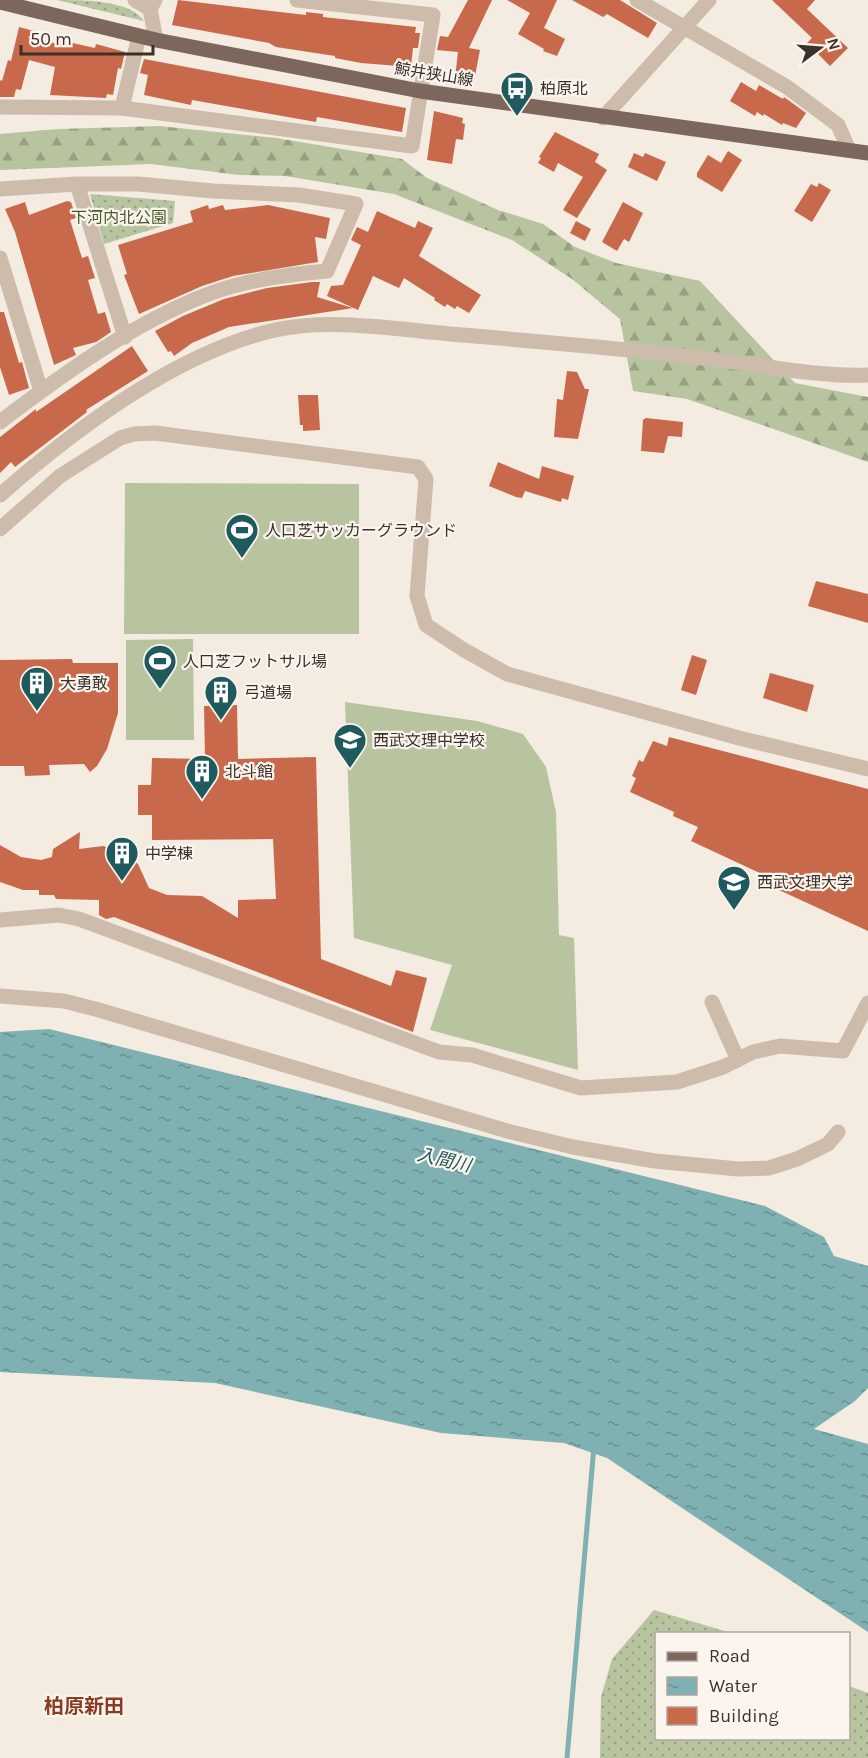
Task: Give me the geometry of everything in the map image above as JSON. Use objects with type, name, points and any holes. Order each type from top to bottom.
[{"type":"main road","name":"鯨井狭山線","points":[[0,2],[156,40],[420,91],[868,153]]},
{"type":"street","points":[[135,0],[153,4],[156,40]]},
{"type":"street","points":[[0,107],[122,108],[309,130],[412,146],[433,15],[297,0]]},
{"type":"street","points":[[637,0],[737,56],[813,106],[838,125],[849,150]]},
{"type":"street","points":[[603,118],[709,0]]},
{"type":"street","points":[[122,108],[139,36]]},
{"type":"street","points":[[77,184],[124,337]]},
{"type":"street","points":[[0,189],[77,184],[138,184],[213,191],[299,195],[356,204],[327,271],[272,276],[217,291],[165,314],[124,337],[41,391],[0,422]]},
{"type":"street","points":[[0,258],[41,391]]},
{"type":"street","points":[[0,495],[93,422],[164,376],[212,350],[277,330],[349,325],[599,346],[750,363],[832,376],[868,375]]},
{"type":"street","points":[[0,529],[60,476],[120,438],[134,434],[156,433],[418,466],[426,479],[417,596],[426,625],[464,651],[507,674],[739,738],[868,769]]},
{"type":"street","points":[[0,920],[59,915],[79,919],[439,1052],[472,1055],[580,1088],[677,1082],[738,1060],[753,1052],[780,1046],[843,1051],[868,1003]]},
{"type":"street","points":[[0,996],[64,1001],[511,1132],[573,1147],[655,1161],[738,1169],[769,1168],[828,1144],[838,1132]]},
{"type":"street","points":[[712,1002],[738,1060]]},
{"type":"green space","points":[[57,0],[93,1],[117,5],[137,14],[144,21]]},
{"type":"green space","points":[[159,126],[276,138],[402,159],[427,178],[498,210],[543,224],[575,247],[616,263],[700,281],[795,383],[868,397],[868,462],[687,399],[633,391],[620,319],[572,279],[512,240],[394,194],[285,176],[239,175],[151,164],[0,170],[0,134],[59,129]]},
{"type":"green space","name":"下河内北公園","points":[[90,194],[175,201],[173,223],[104,244]]},
{"type":"green space","name":"人口芝サッカーグラウンド","points":[[125,483],[359,484],[359,634],[124,634]]},
{"type":"green space","name":"人口芝フットサル場","points":[[193,639],[194,740],[126,740],[126,640]]},
{"type":"green space","points":[[345,702],[477,721],[523,734],[546,767],[556,812],[559,935],[574,938],[578,1070],[430,1030],[452,965],[354,938]]},
{"type":"green space","points":[[654,1610],[728,1632],[655,1632],[655,1740],[850,1740],[850,1686],[868,1693],[868,1758],[600,1758],[601,1697],[612,1659]]},
{"type":"water","name":"入間川","points":[[49,1029],[765,1206],[824,1237],[834,1256],[868,1266],[868,1388],[855,1401],[814,1429],[868,1444],[868,1632],[607,1458],[564,1443],[441,1433],[215,1383],[0,1372],[0,1032]]},
{"type":"building","points":[[178,0],[306,15],[306,12],[323,14],[323,17],[416,27],[415,33],[420,33],[418,48],[413,48],[411,67],[361,63],[335,58],[335,56],[276,47],[269,43],[172,25]]},
{"type":"building","points":[[468,0],[492,0],[469,48],[480,50],[474,81],[455,78],[458,52],[437,50],[440,36],[448,37]]},
{"type":"building","points":[[507,0],[557,0],[544,28],[565,39],[557,56],[543,51],[544,49],[518,34],[530,13]]},
{"type":"building","points":[[572,0],[620,0],[657,23],[648,38],[607,14],[603,17]]},
{"type":"building","points":[[772,0],[815,0],[807,9],[848,48],[830,66],[807,43],[812,38]]},
{"type":"building","points":[[19,27],[34,31],[32,38],[58,44],[59,40],[95,48],[96,44],[125,52],[121,69],[118,68],[113,95],[107,94],[106,98],[50,95],[55,67],[29,60],[21,90],[16,89],[14,97],[0,97],[0,80],[2,81],[8,60],[11,61]]},
{"type":"building","points":[[144,59],[406,108],[402,132],[317,117],[316,122],[192,100],[191,105],[144,95],[148,75],[140,73]]},
{"type":"building","points":[[741,82],[756,91],[759,85],[783,99],[784,97],[806,113],[796,128],[783,123],[782,125],[764,114],[763,116],[757,112],[755,116],[730,101]]},
{"type":"building","points":[[434,111],[463,118],[462,123],[465,124],[463,140],[456,139],[452,164],[427,160]]},
{"type":"building","points":[[555,132],[599,154],[595,162],[607,170],[577,218],[563,210],[583,177],[558,163],[554,172],[538,163],[541,158],[539,157]]},
{"type":"building","points":[[728,151],[742,160],[722,192],[697,177],[697,173],[708,155],[721,163]]},
{"type":"building","points":[[634,153],[643,157],[645,153],[666,162],[657,181],[628,167]]},
{"type":"building","points":[[819,183],[831,190],[812,222],[794,211],[811,184],[817,187]]},
{"type":"building","points":[[67,201],[71,202],[76,218],[70,220],[82,258],[88,256],[95,278],[88,280],[98,314],[105,312],[111,332],[96,342],[73,348],[76,355],[54,365],[15,232],[5,209],[25,202],[29,215]]},
{"type":"building","points":[[623,202],[643,213],[629,242],[624,239],[617,251],[602,242]]},
{"type":"building","points":[[208,205],[209,209],[223,205],[225,210],[268,205],[330,218],[326,239],[315,237],[318,262],[233,276],[202,286],[139,314],[124,275],[127,274],[118,245],[193,222],[190,211]]},
{"type":"building","points":[[377,211],[415,228],[418,221],[433,228],[419,256],[481,295],[469,313],[457,306],[455,309],[447,304],[445,307],[404,278],[399,288],[373,276],[358,310],[327,296],[331,286],[343,285],[361,245],[351,240],[357,227],[368,232]]},
{"type":"building","points":[[576,221],[591,229],[585,241],[570,233]]},
{"type":"building","points":[[320,282],[317,297],[353,308],[229,327],[192,343],[174,356],[171,351],[168,352],[155,331],[183,316],[224,299],[267,288]]},
{"type":"building","points":[[0,312],[4,312],[29,388],[9,395],[0,367]]},
{"type":"building","points":[[132,346],[148,371],[86,410],[87,412],[15,467],[11,462],[0,473],[0,437],[36,409],[36,412]]},
{"type":"building","points":[[567,371],[577,372],[585,389],[589,389],[578,439],[554,437],[557,399],[563,400]]},
{"type":"building","points":[[298,395],[318,395],[320,430],[303,431],[303,425],[300,425]]},
{"type":"building","points":[[646,418],[683,422],[682,437],[668,436],[664,453],[641,451],[643,420]]},
{"type":"building","points":[[498,462],[539,479],[542,466],[574,476],[568,500],[562,498],[561,502],[525,491],[522,498],[516,497],[489,486]]},
{"type":"building","points":[[816,581],[868,594],[868,623],[808,606]]},
{"type":"building","points":[[692,655],[707,660],[696,695],[681,690]]},
{"type":"building","name":"大勇敢","points":[[72,659],[73,663],[118,663],[118,713],[107,749],[97,766],[90,772],[84,764],[49,765],[50,775],[25,776],[24,766],[0,766],[0,660]]},
{"type":"building","points":[[770,673],[814,685],[807,712],[763,698]]},
{"type":"building","points":[[237,705],[238,759],[316,757],[321,959],[391,986],[396,970],[427,978],[413,1032],[114,917],[106,919],[99,915],[99,900],[56,899],[54,895],[39,895],[39,890],[23,890],[0,882],[0,845],[21,857],[41,860],[52,857],[53,849],[80,832],[79,849],[103,846],[121,852],[138,864],[149,888],[167,895],[202,896],[238,918],[238,900],[276,899],[273,839],[152,840],[152,815],[138,815],[138,785],[151,785],[152,758],[205,759],[204,706]]},
{"type":"building","points":[[669,737],[868,789],[868,931],[779,890],[781,883],[691,841],[698,827],[673,816],[674,812],[630,792],[636,778],[632,776],[639,760],[643,762],[653,741],[667,746]]},
{"type":"waterway","points":[[567,1758],[594,1446]]},
{"type":"place","name":"柏原北","points":[[517,117]]},
{"type":"place","name":"人口芝サッカーグラウンド","points":[[242,559]]},
{"type":"place","name":"人口芝フットサル場","points":[[160,690]]},
{"type":"place","name":"大勇敢","points":[[37,712]]},
{"type":"place","name":"弓道場","points":[[221,721]]},
{"type":"place","name":"西武文理中学校","points":[[350,769]]},
{"type":"place","name":"北斗館","points":[[202,800]]},
{"type":"place","name":"中学棟","points":[[122,882]]},
{"type":"place","name":"西武文理大学","points":[[734,911]]},
{"type":"district","name":"柏原新田","points":[[84,1706]]}]
